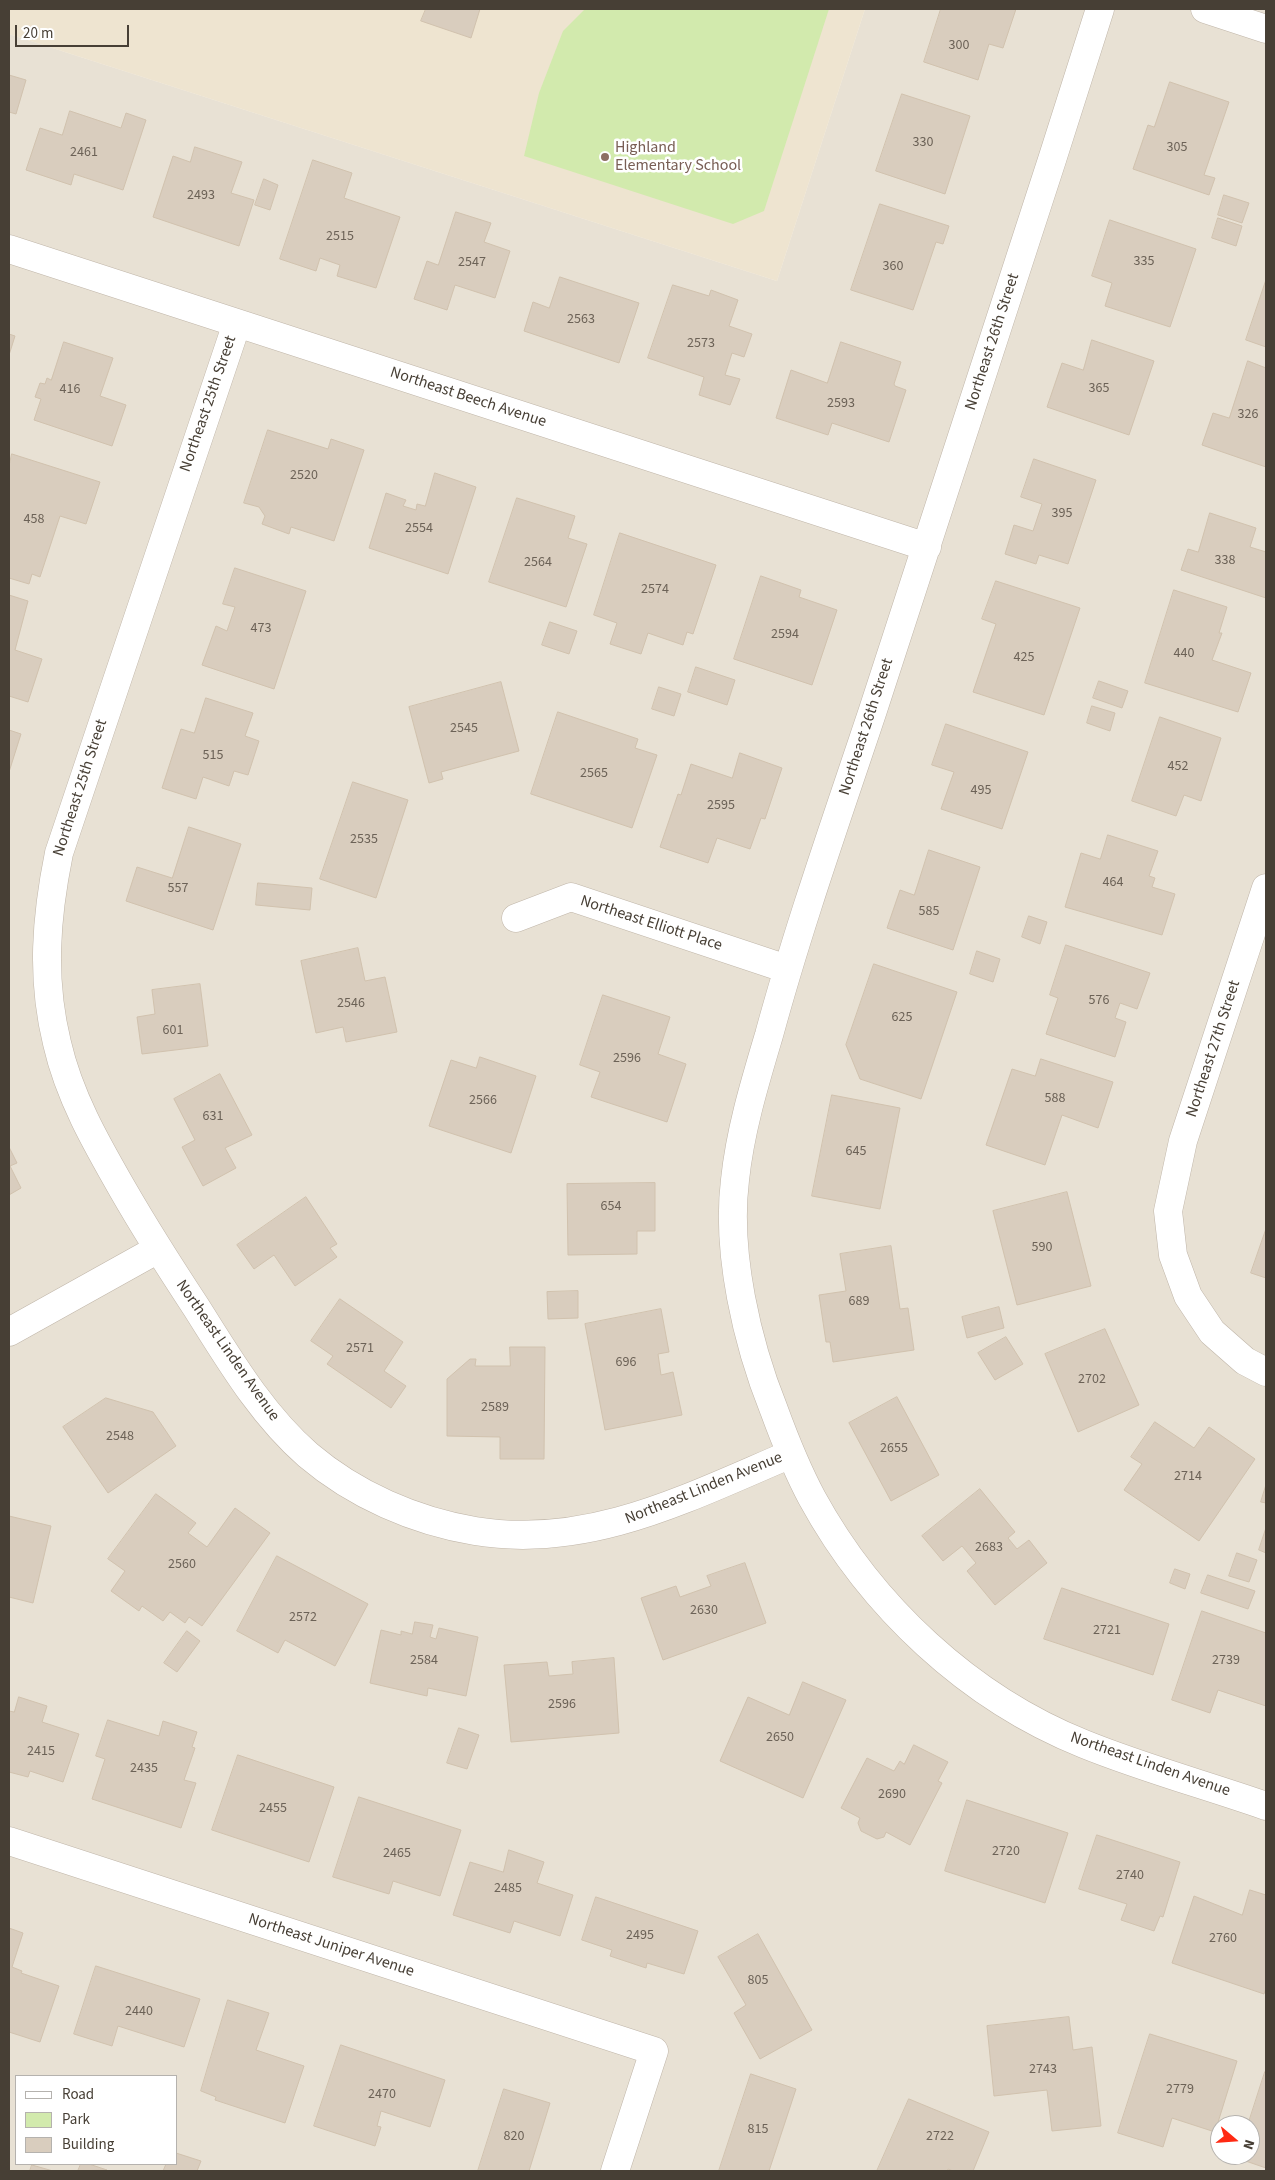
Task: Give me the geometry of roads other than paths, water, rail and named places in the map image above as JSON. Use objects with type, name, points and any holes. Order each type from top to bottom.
[{"type":"street","name":"Northeast 26th Street","points":[[791,1454],[756,1363],[738,1278],[734,1230],[734,1182],[750,1101],[787,969],[927,548],[1100,9]]},
{"type":"street","points":[[1205,9],[1266,29]]},
{"type":"street","name":"Northeast Beech Avenue","points":[[9,249],[927,548]]},
{"type":"street","name":"Northeast 25th Street","points":[[158,1249],[89,1131],[70,1087],[56,1043],[49,995],[46,947],[50,900],[59,852],[236,323]]},
{"type":"street","name":"Northeast 27th Street","points":[[1266,888],[1260,934],[1183,1142],[1168,1211],[1173,1255],[1188,1296],[1212,1332],[1245,1361],[1266,1372]]},
{"type":"street","name":"Northeast Elliott Place","points":[[516,918],[571,898],[787,969]]},
{"type":"street","points":[[9,1332],[158,1249]]},
{"type":"street","name":"Northeast Linden Avenue","points":[[158,1249],[247,1386],[275,1422],[308,1455],[346,1483],[387,1505],[431,1521],[477,1531],[523,1535],[570,1533],[616,1524],[661,1509],[791,1454],[811,1496],[835,1537],[862,1574],[892,1610],[925,1643],[962,1673],[1000,1699],[1041,1723],[1083,1744],[1266,1806]]},
{"type":"street","name":"Northeast Juniper Avenue","points":[[9,1841],[654,2051],[614,2171]]},
{"type":"place","name":"Highland Elementary School","points":[[605,157]]}]
